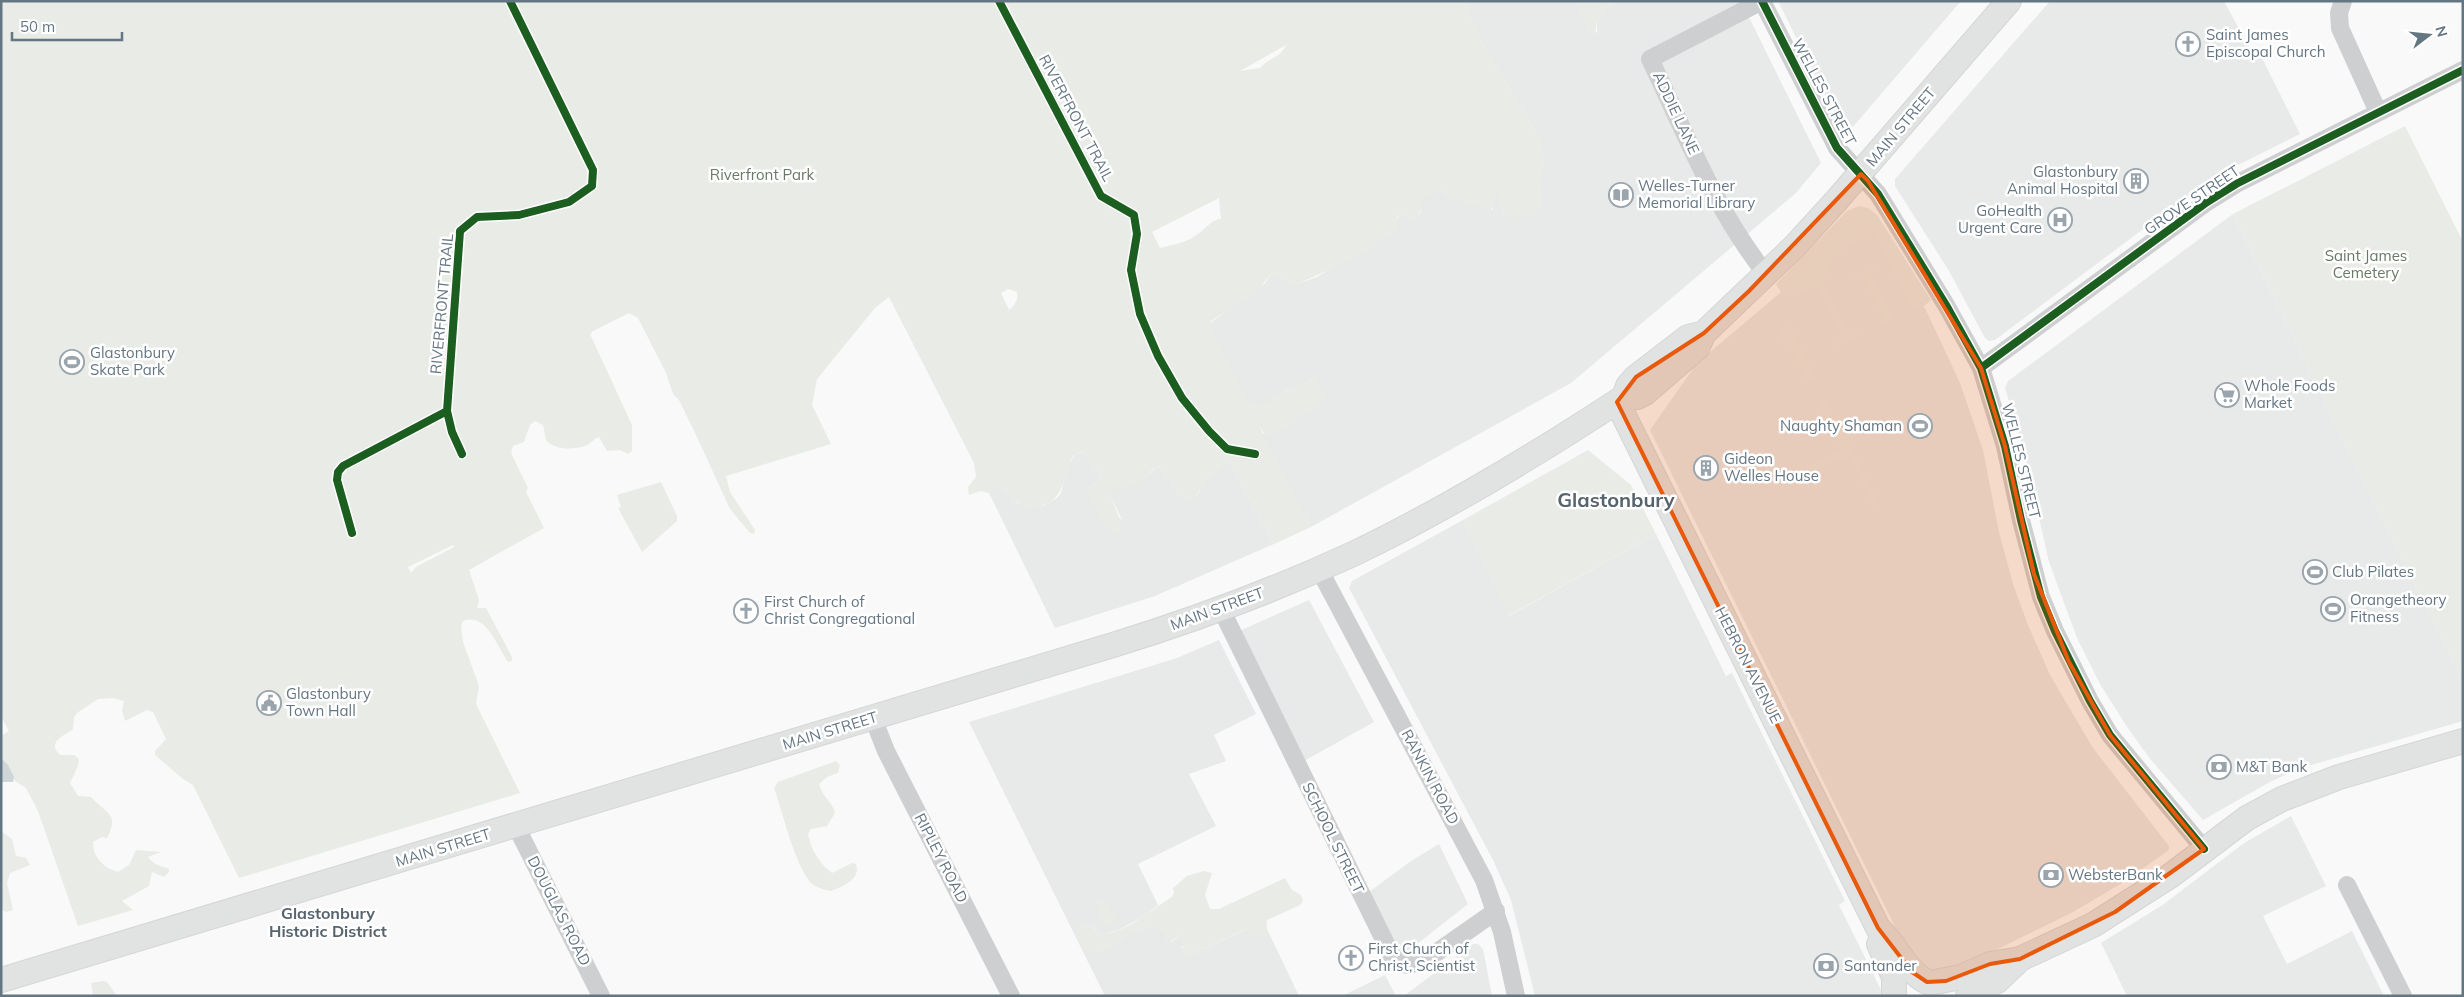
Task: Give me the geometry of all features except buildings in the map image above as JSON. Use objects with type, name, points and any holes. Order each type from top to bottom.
[{"type":"main road","name":"MAIN STREET","points":[[1,980],[1113,646],[1221,609],[1319,569],[1444,507],[1541,450],[1620,399],[1641,396],[1662,380],[1697,348],[1704,333],[1766,274],[1861,174],[1953,64],[2009,1]]},
{"type":"main road","name":"HEBRON AVENUE","points":[[1620,399],[1878,928],[1894,943],[1912,972],[1935,987]]},
{"type":"main road","points":[[1894,996],[1911,983],[1935,987],[1990,964],[2020,959],[2115,912],[2170,876],[2247,818],[2292,794],[2339,777],[2463,742]]},
{"type":"main road","name":"HEBRON AVENUE","points":[[1878,928],[1880,951],[1894,977],[1894,996]]},
{"type":"main road","points":[[1968,996],[1998,980],[2020,959]]},
{"type":"street","name":"WELLES STREET","points":[[1762,1],[1837,148],[1878,194],[1964,336],[1980,368],[2006,446],[2034,574],[2055,631],[2090,701],[2110,734],[2204,849]]},
{"type":"street","name":"ADDIE LANE","points":[[1762,1],[1650,59],[1720,204],[1748,252],[1766,274]]},
{"type":"street","points":[[2343,1],[2339,13],[2340,28],[2378,112]]},
{"type":"street","name":"GROVE STREET","points":[[1980,368],[2207,202],[2256,173],[2463,70]]},
{"type":"street","name":"RANKIN ROAD","points":[[1319,569],[1458,829],[1496,911],[1516,996]]},
{"type":"street","name":"SCHOOL STREET","points":[[1221,609],[1393,958],[1405,964],[1422,962],[1496,911]]},
{"type":"street","name":"RIPLEY ROAD","points":[[873,718],[886,751],[1011,996]]},
{"type":"street","name":"DOUGLAS ROAD","points":[[516,826],[602,996]]},
{"type":"street","points":[[2347,885],[2403,996]]},
{"type":"highlighted area","points":[[1861,174],[1868,181],[1981,368],[2005,446],[2034,574],[2069,662],[2110,735],[2204,849],[2115,912],[2020,959],[1990,964],[1946,981],[1927,982],[1912,972],[1878,928],[1617,402],[1636,377],[1704,333],[1749,291]]},
{"type":"shaded area","points":[[1463,1],[1577,1],[1592,34],[1597,32],[1597,20],[1613,1],[1741,1],[1821,163],[1796,193],[1571,383],[1311,527],[1255,425],[1260,427],[1263,434],[1315,377],[1302,386],[1287,389],[1264,406],[1252,407],[1248,403],[1208,329],[1209,324],[1265,283],[1272,273],[1297,284],[1317,277],[1395,227],[1396,220],[1400,215],[1413,219],[1420,213],[1423,197],[1431,191],[1438,189],[1458,200],[1493,210],[1492,197],[1496,193],[1499,195],[1504,215],[1541,206],[1539,178],[1544,163],[1538,136],[1478,37]]},
{"type":"shaded area","points":[[1778,1],[1961,1],[1845,136]]},
{"type":"shaded area","points":[[2050,1],[2224,1],[2254,57],[2260,54],[2300,134],[2218,175],[1995,340],[1989,341],[1985,338],[1949,271],[1895,186],[1895,179]]},
{"type":"shaded area","points":[[1865,214],[1926,310],[1960,383],[1983,450],[1999,532],[2013,584],[2028,625],[2050,675],[2093,748],[2169,846],[2169,850],[2122,883],[2073,912],[1939,978],[1917,971],[1650,430],[1697,363],[1843,240]]},
{"type":"shaded area","points":[[2233,214],[2460,676],[2463,675],[2463,721],[2301,768],[2270,782],[2203,820],[2151,760],[2127,727],[2100,684],[2077,638],[2049,562],[2024,451],[2005,388],[2008,381]]},
{"type":"shaded area","points":[[1084,451],[1101,477],[1089,488],[1122,520],[1111,497],[1111,493],[1115,489],[1145,478],[1156,467],[1161,468],[1180,497],[1197,496],[1205,481],[1228,459],[1274,544],[1155,596],[1055,628],[989,493],[996,485],[1000,484],[1018,504],[1043,506],[1057,498],[1061,493],[1067,465],[1076,454]]},
{"type":"shaded area","points":[[1463,520],[1509,616],[1656,534],[1726,676],[1732,673],[1845,901],[1839,905],[1884,996],[1535,996],[1511,900],[1494,862],[1349,588],[1352,581]]},
{"type":"shaded area","points":[[1309,600],[1374,722],[1304,761],[1239,631]]},
{"type":"shaded area","points":[[1219,640],[1256,714],[1214,735],[1226,761],[1189,774],[1216,826],[1138,864],[1158,905],[1144,916],[1119,930],[1105,934],[1100,933],[1090,925],[1094,954],[1132,932],[1155,925],[1168,933],[1166,940],[1172,942],[1180,935],[1185,945],[1181,948],[1188,956],[1247,929],[1266,935],[1266,927],[1299,996],[1105,996],[969,722],[1177,658]]},
{"type":"shaded area","points":[[1,758],[8,765],[14,777],[13,782],[1,782]]},
{"type":"shaded area","points":[[2291,816],[2326,886],[2263,916],[2287,964],[2352,931],[2384,996],[2127,996],[2101,943],[2164,904],[2244,843]]},
{"type":"shaded area","points":[[1439,844],[1468,904],[1408,951],[1402,953],[1369,892],[1411,861]]},
{"type":"shaded area","points":[[1473,944],[1478,944],[1483,949],[1492,996],[1404,996]]},
{"type":"shaded area","points":[[1385,975],[1396,996],[1342,996]]},
{"type":"green space","name":"Riverfront Park","points":[[1,1],[1463,1],[1478,37],[1538,136],[1544,163],[1539,178],[1541,206],[1535,214],[1524,218],[1513,218],[1504,215],[1499,196],[1496,193],[1492,197],[1494,203],[1491,211],[1458,200],[1438,189],[1431,191],[1424,197],[1417,216],[1413,219],[1400,215],[1397,217],[1393,231],[1362,252],[1297,284],[1272,273],[1254,294],[1211,321],[1208,329],[1250,405],[1265,404],[1286,390],[1315,377],[1324,397],[1323,401],[1303,416],[1266,436],[1260,427],[1256,426],[1311,527],[1274,544],[1228,459],[1205,481],[1193,502],[1180,497],[1161,468],[1156,467],[1138,484],[1111,493],[1123,528],[1118,535],[1104,526],[1087,493],[1089,488],[1101,477],[1084,451],[1076,454],[1070,461],[1058,495],[1051,502],[1040,506],[1026,507],[1015,501],[999,484],[989,493],[980,491],[969,495],[968,487],[976,477],[974,463],[889,297],[875,308],[817,379],[812,405],[831,444],[726,476],[730,492],[755,530],[754,534],[750,533],[730,509],[638,318],[629,313],[590,334],[632,425],[632,451],[628,454],[620,450],[607,451],[599,437],[580,447],[554,446],[546,440],[543,425],[535,421],[530,425],[524,442],[513,446],[511,453],[528,488],[526,492],[544,528],[469,570],[479,600],[477,608],[486,608],[512,657],[512,661],[508,662],[485,626],[471,620],[463,621],[461,626],[463,642],[479,686],[476,704],[520,793],[239,878],[193,785],[155,755],[155,751],[166,739],[153,712],[147,710],[125,721],[122,710],[124,701],[113,698],[98,699],[77,713],[74,717],[73,729],[61,737],[55,746],[60,755],[74,755],[79,759],[78,766],[70,783],[78,796],[91,797],[110,814],[112,819],[111,830],[107,838],[102,837],[93,842],[95,853],[100,862],[118,872],[129,865],[136,850],[161,852],[148,857],[155,864],[169,869],[169,872],[164,877],[152,872],[149,886],[122,901],[133,910],[78,926],[38,811],[26,788],[15,781],[1,758],[1,736],[9,731],[1,716]],"holes":[[[1286,45],[1281,53],[1260,68],[1240,71]],[[1219,198],[1221,219],[1214,221],[1191,238],[1178,244],[1160,248],[1152,232]],[[1008,289],[1017,292],[1016,302],[1009,310],[1001,293]],[[453,545],[454,547],[416,567],[411,573],[408,567]]]},
{"type":"green space","points":[[1577,1],[1613,1],[1597,20],[1595,35],[1592,35]]},
{"type":"green space","name":"Saint James Cemetery","points":[[2405,126],[2463,242],[2463,675],[2460,676],[2233,214]]},
{"type":"green space","points":[[1859,206],[1868,208],[1877,215],[1931,300],[1921,309],[1914,307],[1897,279],[1874,229],[1830,259],[1828,273],[1821,279],[1850,337],[1858,333],[1860,335],[1836,347],[1835,343],[1843,338],[1817,286],[1791,297],[1782,294],[1776,284],[1847,211]]},
{"type":"green space","points":[[1875,262],[1877,265],[1868,271],[1891,316],[1898,316],[1882,325],[1879,322],[1885,319],[1863,275],[1854,280],[1852,278]]},
{"type":"green space","points":[[1787,322],[1815,376],[1813,381],[1807,380],[1787,340],[1777,343]]},
{"type":"green space","points":[[1825,400],[1879,503],[1884,503],[1882,505],[1875,506],[1872,501],[1860,504],[1870,497],[1851,457],[1842,460],[1837,459],[1813,472],[1807,467],[1842,449],[1820,406],[1821,401]]},
{"type":"green space","points":[[1588,450],[1631,485],[1656,534],[1508,616],[1463,520]]},
{"type":"green space","points":[[661,482],[677,516],[677,521],[642,552],[618,508],[621,507],[617,495]]},
{"type":"green space","points":[[836,761],[840,765],[838,773],[827,777],[819,784],[835,813],[827,826],[811,829],[808,834],[816,856],[832,873],[852,863],[856,864],[857,870],[850,882],[831,891],[814,885],[804,873],[794,850],[774,788],[778,782]]},
{"type":"green space","points":[[1,831],[12,839],[16,856],[26,858],[30,865],[10,873],[7,883],[13,910],[6,912],[1,909]]},
{"type":"green space","points":[[1204,871],[1212,873],[1205,895],[1210,909],[1219,909],[1285,878],[1292,890],[1301,895],[1303,901],[1300,905],[1267,920],[1264,938],[1252,936],[1246,929],[1188,956],[1180,951],[1185,945],[1180,935],[1169,943],[1166,940],[1168,933],[1155,925],[1132,932],[1094,954],[1085,949],[1078,940],[1075,933],[1081,924],[1086,922],[1102,933],[1118,931],[1172,897],[1174,893],[1173,888],[1187,876]]},
{"type":"green space","points":[[1100,897],[1118,921],[1109,926],[1102,921],[1096,904]]},
{"type":"green space","points":[[107,982],[117,996],[93,996],[91,983]]},
{"type":"cycle path","name":"RIVERFRONT TRAIL","points":[[462,454],[452,432],[447,411],[460,231],[477,217],[519,215],[569,202],[592,186],[593,170],[510,1]]},
{"type":"cycle path","name":"RIVERFRONT TRAIL","points":[[999,1],[1101,196],[1134,215],[1137,234],[1131,270],[1140,314],[1158,356],[1182,398],[1209,431],[1227,449],[1255,454]]},
{"type":"cycle path","points":[[1762,1],[1837,148],[1878,194],[1946,305],[1981,368],[2005,446],[2021,520],[2041,597],[2055,631],[2090,701],[2110,735],[2204,849]]},
{"type":"cycle path","points":[[1981,368],[2207,202],[2236,184],[2463,70]]},
{"type":"cycle path","points":[[352,533],[337,480],[338,472],[343,466],[447,411]]},
{"type":"place","name":"Saint James Episcopal Church","points":[[2188,44]]},
{"type":"place","name":"Glastonbury Animal Hospital","points":[[2136,181]]},
{"type":"place","name":"Welles-Turner Memorial Library","points":[[1621,195]]},
{"type":"place","name":"GoHealth Urgent Care","points":[[2060,220]]},
{"type":"place","name":"Glastonbury Skate Park","points":[[72,362]]},
{"type":"place","name":"Whole Foods Market","points":[[2227,395]]},
{"type":"place","name":"Naughty Shaman","points":[[1920,426]]},
{"type":"place","name":"Gideon Welles House","points":[[1706,468]]},
{"type":"place","name":"Club Pilates","points":[[2315,572]]},
{"type":"place","name":"Orangetheory Fitness","points":[[2333,609]]},
{"type":"place","name":"First Church of Christ Congregational","points":[[746,611]]},
{"type":"place","name":"Glastonbury Town Hall","points":[[269,703]]},
{"type":"place","name":"M&T Bank","points":[[2219,767]]},
{"type":"place","name":"WebsterBank","points":[[2051,875]]},
{"type":"place","name":"First Church of Christ, Scientist","points":[[1351,958]]},
{"type":"place","name":"Santander","points":[[1826,966]]},
{"type":"district","name":"Glastonbury","points":[[1616,500]]},
{"type":"district","name":"Glastonbury Historic District","points":[[328,922]]}]
